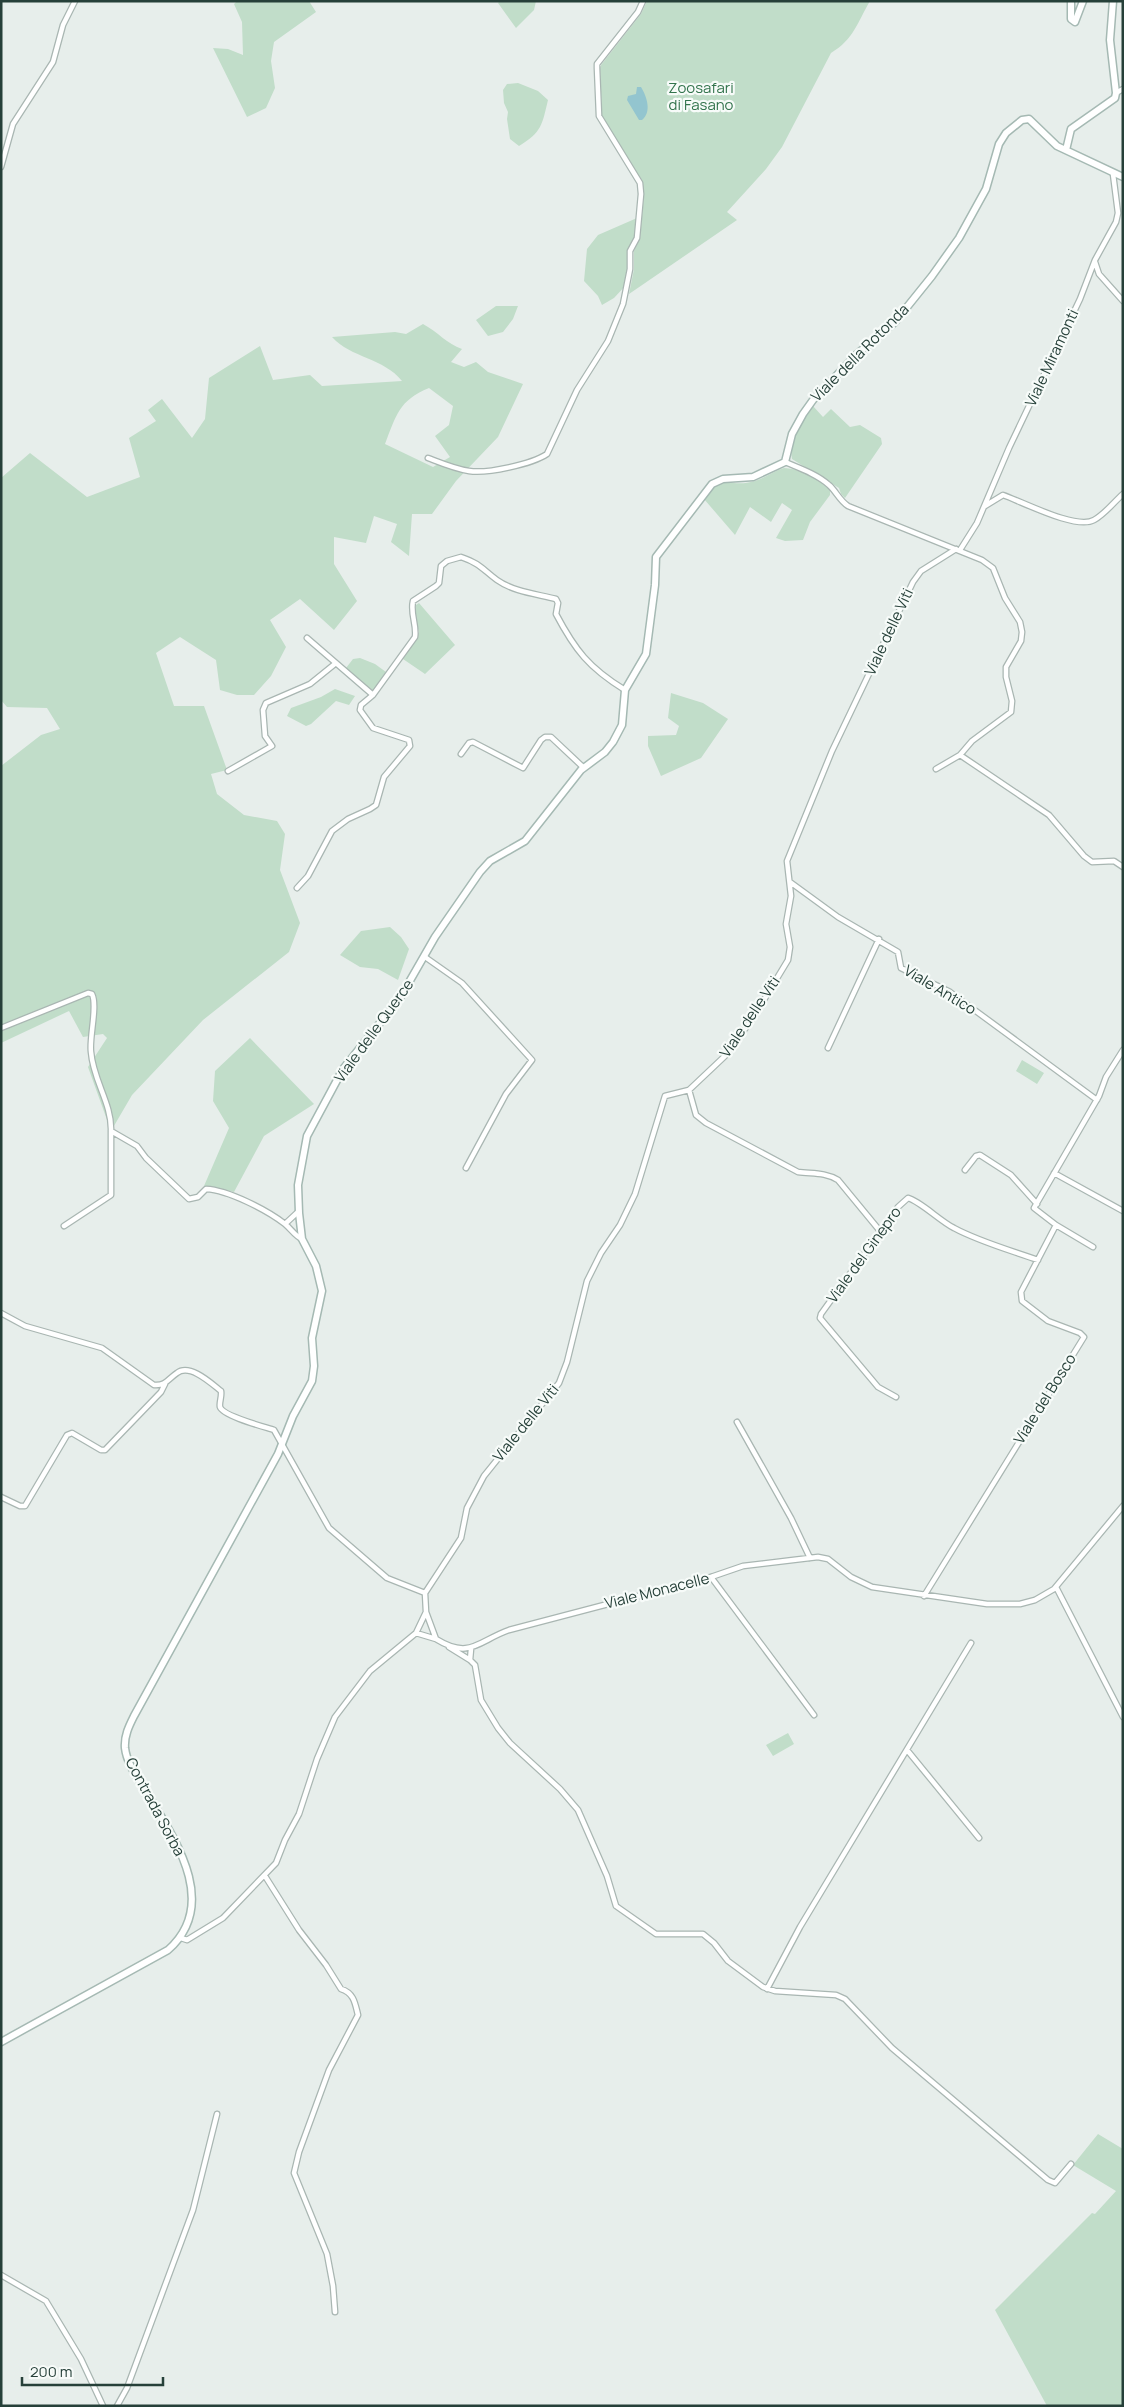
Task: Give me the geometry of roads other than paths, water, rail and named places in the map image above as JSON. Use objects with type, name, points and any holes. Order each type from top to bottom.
[{"type":"street","points":[[1,167],[13,124],[54,62],[63,25],[75,1]]},
{"type":"street","points":[[428,458],[470,472],[488,471],[515,465],[540,458],[547,454],[577,390],[608,340],[626,294],[630,251],[637,238],[641,194],[638,178],[599,116],[597,68],[644,1]]},
{"type":"street","points":[[1071,1],[1071,19],[1075,22],[1083,1]]},
{"type":"street","points":[[1113,1],[1110,40],[1116,93]]},
{"type":"street","points":[[1123,89],[1116,93],[1111,102],[1071,129],[1066,150],[1112,174],[1123,177]]},
{"type":"street","name":"Viale della Rotonda","points":[[785,462],[792,434],[813,400],[856,355],[895,322],[932,276],[958,239],[986,189],[999,144],[1006,133],[1022,120],[1029,120],[1049,140],[1066,150]]},
{"type":"street","name":"Viale Miramonti","points":[[958,549],[968,538],[984,507],[1009,448],[1080,299],[1095,260],[1116,222],[1118,213],[1112,174]]},
{"type":"street","points":[[1095,260],[1099,274],[1123,301]]},
{"type":"street","points":[[785,462],[824,481],[848,506],[958,549],[992,568],[1004,598],[1020,622],[1021,640],[1006,667],[1006,677],[1012,701],[1011,712],[972,741],[960,755],[936,769]]},
{"type":"street","name":"Viale delle Querce","points":[[282,1444],[293,1416],[312,1381],[313,1332],[322,1291],[316,1266],[302,1239],[299,1211],[298,1185],[307,1136],[343,1069],[400,998],[435,937],[480,872],[490,861],[530,837],[584,768],[605,752],[622,725],[624,690],[646,654],[655,585],[656,557],[712,484],[723,479],[753,477],[785,462]]},
{"type":"street","points":[[984,507],[1003,495],[1083,523],[1094,520],[1123,494]]},
{"type":"street","name":"Viale delle Viti","points":[[425,1593],[461,1538],[467,1508],[484,1476],[559,1383],[567,1362],[587,1281],[601,1253],[620,1225],[635,1194],[663,1100],[669,1094],[689,1090],[725,1056],[753,1018],[788,960],[790,947],[786,924],[791,896],[786,861],[801,823],[832,751],[913,582],[921,571],[958,549]]},
{"type":"street","points":[[297,888],[308,876],[332,831],[343,822],[376,805],[384,776],[410,746],[409,740],[373,728],[360,710],[361,705],[372,695],[415,637],[416,631],[412,617],[413,601],[439,583],[441,566],[447,561],[460,557],[472,561],[487,570],[496,580],[510,587],[556,599],[558,603],[556,614],[577,652],[603,676],[624,690]]},
{"type":"street","points":[[307,638],[372,695]]},
{"type":"street","points":[[228,771],[272,746],[265,736],[263,710],[266,704],[310,684],[336,663]]},
{"type":"street","points":[[461,754],[469,743],[473,742],[523,768],[541,740],[545,737],[550,737],[584,768]]},
{"type":"street","points":[[960,755],[1049,815],[1084,856],[1092,862],[1114,862],[1123,867]]},
{"type":"street","name":"Viale Antico","points":[[789,881],[838,916],[898,952],[901,968],[950,992],[1097,1100]]},
{"type":"street","points":[[828,1048],[879,939]]},
{"type":"street","points":[[425,957],[462,983],[532,1060],[506,1094],[466,1168]]},
{"type":"street","points":[[1,1028],[74,997],[88,993],[92,994],[94,1004],[91,1053],[98,1083],[109,1113],[111,1131],[111,1196],[64,1226]]},
{"type":"street","points":[[1093,1246],[1056,1225],[1036,1212],[1034,1208],[1097,1100],[1106,1077],[1123,1050]]},
{"type":"street","points":[[689,1090],[696,1115],[706,1123],[798,1172],[811,1172],[832,1176],[838,1180],[880,1231]]},
{"type":"street","points":[[111,1131],[137,1146],[146,1158],[189,1199],[198,1197],[206,1189],[215,1189],[260,1209],[285,1224],[297,1237],[302,1239]]},
{"type":"street","points":[[965,1170],[976,1156],[980,1155],[1011,1175],[1037,1204]]},
{"type":"street","points":[[1054,1173],[1123,1211]]},
{"type":"street","name":"Viale del Ginepro","points":[[896,1397],[878,1386],[820,1318],[880,1231],[908,1198],[932,1215],[972,1237],[1038,1260]]},
{"type":"street","points":[[285,1224],[299,1211]]},
{"type":"street","name":"Viale del Bosco","points":[[924,1596],[1084,1337],[1080,1332],[1048,1321],[1022,1301],[1021,1292],[1056,1225]]},
{"type":"street","points":[[1,1313],[25,1326],[102,1348],[154,1386],[165,1384]]},
{"type":"street","points":[[1,1497],[20,1506],[25,1506],[67,1435],[72,1433],[100,1450],[105,1450],[178,1372],[191,1372],[208,1381],[221,1392],[220,1407],[223,1411],[274,1430],[329,1528],[387,1578],[425,1593],[426,1612],[436,1639]]},
{"type":"street","points":[[737,1422],[791,1518],[810,1558]]},
{"type":"street","name":"Contrada Sorba","points":[[1,2042],[137,1969],[168,1950],[181,1938],[189,1924],[192,1901],[188,1871],[174,1838],[128,1761],[125,1738],[134,1716],[282,1444]]},
{"type":"street","points":[[1123,1506],[1056,1587],[1123,1717]]},
{"type":"street","name":"Viale Monacelle","points":[[471,1649],[495,1634],[711,1577],[743,1566],[810,1558],[828,1559],[851,1577],[872,1587],[987,1604],[1020,1604],[1045,1596],[1056,1587]]},
{"type":"street","points":[[711,1577],[814,1714]]},
{"type":"street","points":[[181,1938],[187,1940],[223,1918],[276,1863],[285,1840],[299,1814],[317,1759],[335,1717],[370,1671],[416,1633],[426,1612]]},
{"type":"street","points":[[416,1633],[436,1639],[475,1665],[481,1700],[498,1728],[510,1743],[560,1789],[578,1810],[607,1876],[616,1906],[656,1934],[703,1934],[737,1969],[767,1989],[840,1996],[892,2048],[1048,2180],[1055,2183],[1071,2164]]},
{"type":"street","points":[[767,1989],[800,1927],[971,1643]]},
{"type":"street","points":[[448,1647],[471,1649],[470,1660]]},
{"type":"street","points":[[907,1750],[979,1838]]},
{"type":"street","points":[[265,1876],[299,1930],[326,1965],[341,1989],[348,1991],[352,1996],[358,2014],[329,2070],[299,2152],[294,2173],[327,2254],[334,2286],[335,2312]]},
{"type":"street","points":[[117,2406],[127,2388],[193,2210],[217,2114]]},
{"type":"street","points":[[1,2275],[46,2301],[81,2359],[103,2406]]},
{"type":"water","points":[[637,87],[641,87],[648,104],[647,113],[642,120],[639,120],[627,100],[628,96],[636,94]]},
{"type":"park label","name":"Zoosafari di Fasano","points":[[701,96]]}]
